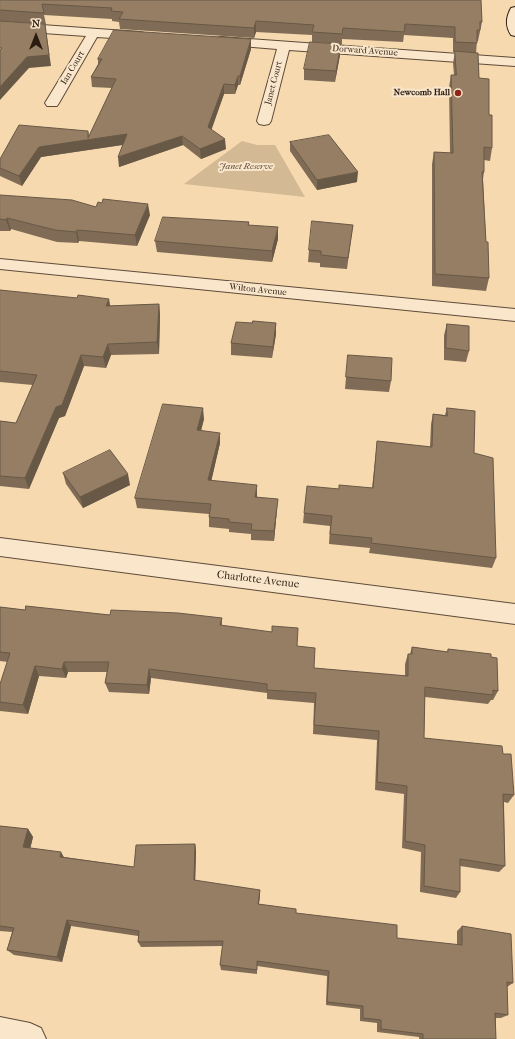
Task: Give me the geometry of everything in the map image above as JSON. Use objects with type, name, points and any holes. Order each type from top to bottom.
[{"type":"street","points":[[515,11],[512,23],[515,32]]},
{"type":"street","points":[[0,26],[150,36]]},
{"type":"street","name":"Ian Court","points":[[52,103],[94,32]]},
{"type":"street","name":"Dorward Avenue","points":[[213,41],[515,62]]},
{"type":"street","name":"Janet Court","points":[[264,121],[284,46]]},
{"type":"street","name":"Wilton Avenue","points":[[0,264],[515,315]]},
{"type":"street","name":"Charlotte Avenue","points":[[0,547],[515,614]]},
{"type":"street","points":[[0,1033],[30,1039]]},
{"type":"green space","name":"Janet Reserve","points":[[242,141],[257,145],[275,145],[305,197],[184,184]]},
{"type":"building","points":[[0,0],[481,0],[482,22],[480,21],[480,30],[477,30],[477,43],[455,42],[455,27],[405,24],[404,32],[343,28],[342,34],[312,32],[314,25],[256,21],[254,28],[119,19],[123,12],[111,11],[112,8],[42,4],[44,13],[0,10]]},
{"type":"building","points":[[0,21],[45,24],[49,55],[27,57],[0,87],[0,50],[2,48],[0,48]]},
{"type":"building","points":[[114,30],[251,39],[240,76],[238,76],[235,85],[224,84],[208,127],[225,139],[200,149],[182,136],[118,157],[127,134],[39,147],[19,176],[0,168],[0,159],[19,125],[88,131],[88,138],[116,79],[91,77],[102,59],[98,59]]},
{"type":"building","points":[[310,42],[341,44],[336,71],[304,69]]},
{"type":"building","points":[[455,51],[478,53],[479,78],[489,79],[489,115],[492,115],[492,148],[484,147],[484,172],[482,172],[486,242],[488,242],[489,278],[435,274],[434,152],[453,153],[451,75],[456,75]]},
{"type":"building","points":[[329,135],[358,172],[317,180],[290,142]]},
{"type":"building","points":[[0,195],[72,200],[96,207],[98,202],[102,203],[103,199],[148,204],[135,235],[77,230],[76,232],[55,230],[7,218],[6,220],[0,219]]},
{"type":"building","points":[[163,217],[249,222],[248,225],[278,227],[272,251],[155,241]]},
{"type":"building","points":[[312,221],[353,225],[348,258],[321,255],[321,251],[309,250]]},
{"type":"building","points":[[0,290],[77,298],[78,295],[109,299],[106,306],[159,304],[157,342],[108,344],[103,357],[81,355],[62,405],[56,407],[25,478],[0,476],[0,421],[16,423],[37,375],[0,371]]},
{"type":"building","points":[[253,321],[276,323],[273,347],[231,343],[236,322],[252,323]]},
{"type":"building","points":[[447,324],[469,326],[469,351],[446,348]]},
{"type":"building","points":[[348,355],[392,358],[391,381],[346,377]]},
{"type":"building","points":[[163,404],[203,408],[197,430],[220,433],[208,480],[257,485],[255,497],[278,499],[274,531],[251,530],[252,524],[229,522],[229,519],[209,517],[211,504],[135,498]]},
{"type":"building","points":[[447,408],[475,411],[474,453],[493,458],[496,558],[371,543],[372,538],[330,534],[332,516],[304,513],[307,486],[339,489],[339,485],[373,488],[377,441],[432,447],[433,414],[447,416]]},
{"type":"building","points":[[110,450],[128,474],[80,497],[63,473]]},
{"type":"building","points":[[26,606],[110,615],[111,610],[178,613],[222,618],[220,625],[272,632],[272,626],[298,628],[297,646],[315,648],[314,668],[408,676],[408,654],[412,654],[412,647],[448,652],[448,649],[491,654],[491,657],[497,658],[498,691],[493,690],[493,695],[425,687],[424,738],[502,746],[503,754],[511,754],[514,795],[503,794],[505,866],[460,859],[460,892],[424,886],[425,845],[405,841],[407,786],[377,782],[379,731],[314,725],[316,693],[267,690],[267,684],[149,669],[147,685],[105,683],[109,662],[64,662],[62,669],[35,666],[23,705],[0,702],[0,684],[10,653],[0,652],[0,607],[25,610]]},
{"type":"building","points":[[0,826],[28,829],[23,847],[61,852],[60,857],[134,867],[136,845],[195,844],[194,880],[260,890],[258,904],[296,909],[296,913],[397,925],[397,938],[462,945],[462,926],[511,934],[513,983],[507,982],[508,1015],[495,1013],[496,1039],[423,1039],[423,1034],[381,1029],[381,1020],[363,1018],[363,1006],[327,1002],[329,971],[257,961],[257,970],[220,965],[223,941],[138,942],[139,931],[67,920],[57,957],[7,950],[14,928],[0,926]]},
{"type":"place","name":"Newcomb Hall","points":[[458,93]]}]
